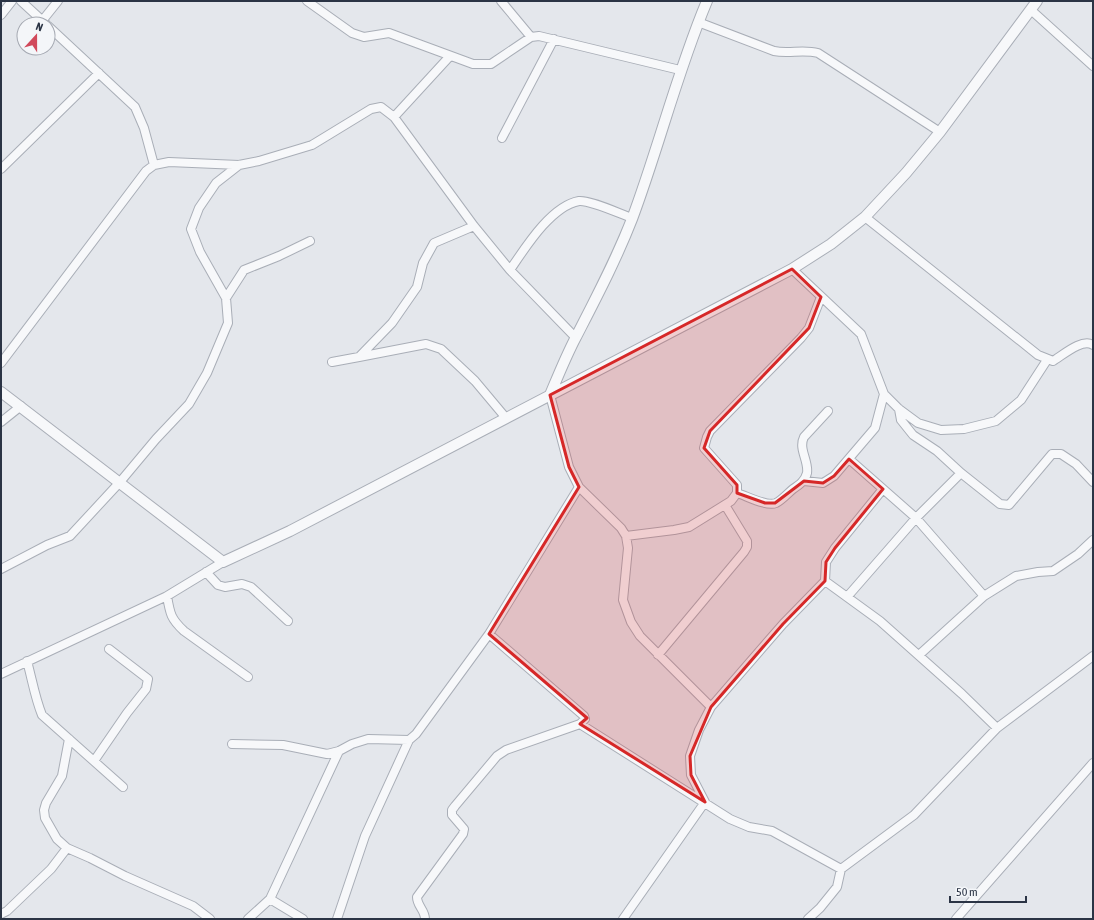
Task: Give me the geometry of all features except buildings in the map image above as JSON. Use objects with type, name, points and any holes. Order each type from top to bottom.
[{"type":"street","points":[[1,15],[12,1]]},
{"type":"street","points":[[21,1],[37,16]]},
{"type":"street","points":[[50,16],[58,1]]},
{"type":"street","points":[[307,1],[352,33],[364,37],[389,33],[473,64],[491,64],[531,37],[539,36],[680,70]]},
{"type":"street","points":[[501,1],[531,37]]},
{"type":"street","points":[[707,1],[680,70],[648,172],[615,261],[576,338],[550,395],[569,467],[578,487],[621,528],[626,536],[628,548],[623,600],[631,622],[640,636],[711,707]]},
{"type":"street","points":[[1,674],[167,596],[223,562],[290,530],[792,269],[831,244],[866,217],[906,173],[940,132],[1037,1]]},
{"type":"street","points":[[1031,10],[1093,66]]},
{"type":"street","points":[[698,22],[774,51],[784,53],[808,50],[818,53],[940,132]]},
{"type":"street","points":[[56,34],[135,107],[144,128],[154,164]]},
{"type":"street","points":[[502,138],[554,39]]},
{"type":"street","points":[[394,117],[450,56]]},
{"type":"street","points":[[1,169],[99,73]]},
{"type":"street","points":[[1,363],[146,170],[154,164],[169,162],[239,165],[259,161],[312,145],[370,109],[381,107],[394,117],[474,226],[510,270],[576,338]]},
{"type":"street","points":[[1,569],[47,545],[70,536],[189,404],[207,373],[228,324],[226,298],[200,252],[191,229],[199,208],[216,183],[239,165]]},
{"type":"street","points":[[510,270],[541,227],[558,211],[579,201],[591,203],[632,218]]},
{"type":"street","points":[[866,217],[1038,355],[1047,360],[1053,361],[1082,343],[1089,342],[1093,345]]},
{"type":"street","points":[[359,357],[392,323],[417,287],[423,263],[434,243],[474,226]]},
{"type":"street","points":[[226,298],[244,270],[279,256],[310,241]]},
{"type":"street","points":[[792,269],[861,334],[884,394],[918,423],[941,430],[964,429],[996,421],[1021,400],[1047,360]]},
{"type":"street","points":[[626,536],[689,527],[731,501],[737,493],[737,485],[704,448],[710,430],[801,338],[808,328],[821,297]]},
{"type":"street","points":[[332,362],[426,344],[441,349],[475,381],[506,418]]},
{"type":"street","points":[[1,392],[223,562]]},
{"type":"street","points":[[804,481],[822,483],[834,476],[875,428],[884,394]]},
{"type":"street","points":[[1,422],[21,406]]},
{"type":"street","points":[[899,408],[901,420],[914,435],[937,451],[961,473],[1000,504],[1009,505],[1052,454],[1061,454],[1076,464],[1093,482]]},
{"type":"street","points":[[737,493],[765,503],[775,503],[804,481],[807,473],[807,465],[802,441],[828,411]]},
{"type":"street","points":[[849,459],[916,518],[984,596]]},
{"type":"street","points":[[847,597],[916,518],[961,473]]},
{"type":"street","points":[[336,919],[365,836],[409,740],[416,734],[489,634],[578,487]]},
{"type":"street","points":[[705,802],[691,775],[690,756],[699,730],[711,707],[783,624],[826,581],[826,562],[835,548],[883,489]]},
{"type":"street","points":[[658,655],[747,547],[747,541],[725,505]]},
{"type":"street","points":[[919,655],[984,596],[1016,576],[1053,571],[1078,554],[1093,540]]},
{"type":"street","points":[[206,572],[218,585],[225,587],[242,584],[251,587],[288,621]]},
{"type":"street","points":[[826,581],[880,621],[962,694],[997,728]]},
{"type":"street","points":[[167,596],[170,614],[175,622],[184,631],[248,677]]},
{"type":"street","points":[[425,919],[425,914],[417,902],[417,897],[463,834],[464,829],[452,815],[452,810],[455,806],[497,756],[506,750],[580,724],[585,719],[584,716],[489,634]]},
{"type":"street","points":[[94,761],[127,713],[146,689],[148,679],[109,649]]},
{"type":"street","points":[[808,919],[820,908],[837,887],[841,869],[914,815],[997,728],[1093,656]]},
{"type":"street","points":[[27,661],[33,681],[36,701],[42,714],[123,787]]},
{"type":"street","points":[[580,724],[730,819],[749,827],[772,831],[841,869]]},
{"type":"street","points":[[69,739],[62,776],[46,803],[44,810],[45,818],[57,839],[67,848],[193,906],[210,919]]},
{"type":"street","points":[[232,744],[283,745],[327,754],[339,751],[352,744],[368,739],[409,740]]},
{"type":"street","points":[[248,919],[270,900],[339,751]]},
{"type":"street","points":[[956,919],[1093,763]]},
{"type":"street","points":[[623,919],[705,802]]},
{"type":"street","points":[[1,914],[7,911],[51,869],[67,848]]},
{"type":"street","points":[[270,900],[303,919]]},
{"type":"highlighted area","points":[[792,269],[821,297],[809,328],[710,431],[704,448],[737,485],[737,493],[765,503],[775,503],[804,481],[823,483],[834,476],[849,459],[883,489],[835,548],[826,562],[825,581],[783,624],[711,707],[690,756],[691,775],[705,802],[580,724],[587,718],[489,634],[579,487],[569,467],[550,395]]}]
